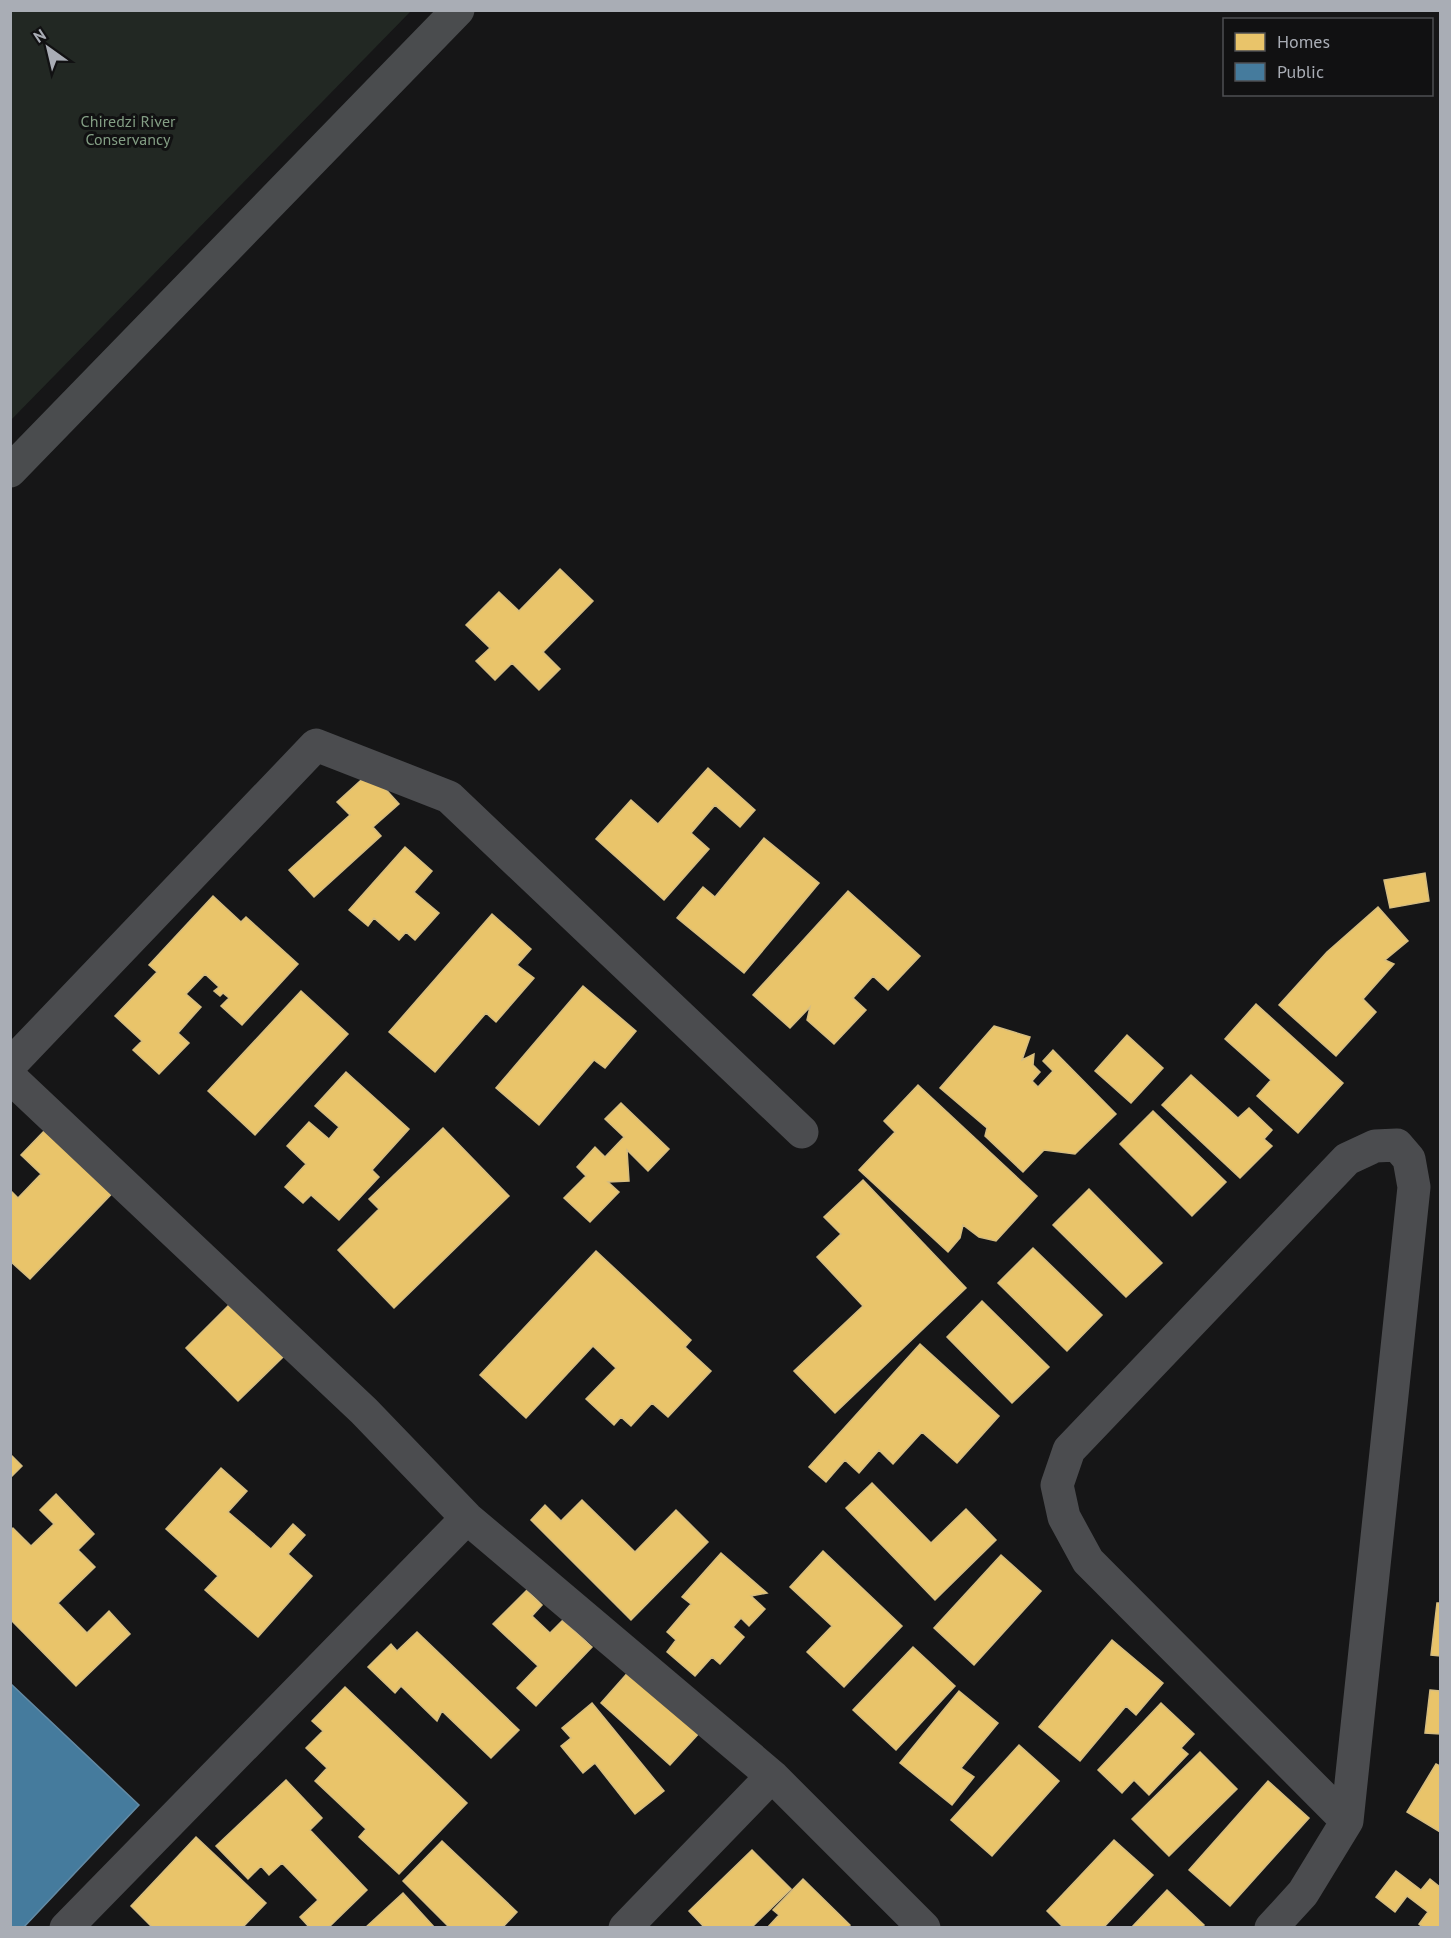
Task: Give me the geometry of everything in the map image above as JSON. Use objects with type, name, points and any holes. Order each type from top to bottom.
[{"type":"highway","points":[[10,471],[458,10]]},
{"type":"street","points":[[10,1065],[316,746],[449,797],[802,1132]]},
{"type":"street","points":[[10,1077],[364,1411],[467,1518],[772,1776],[924,1928]]},
{"type":"street","points":[[1271,1928],[1303,1893],[1347,1821],[1414,1187],[1409,1159],[1397,1144],[1375,1146],[1347,1159],[1069,1450],[1057,1485],[1064,1517],[1088,1562],[1347,1821]]},
{"type":"street","points":[[66,1928],[467,1518]]},
{"type":"street","points":[[625,1928],[772,1776]]},
{"type":"green space","name":"Chiredzi River Conservancy","points":[[10,11],[411,11],[11,420]]},
{"type":"building: Homes","points":[[560,569],[593,601],[543,652],[560,669],[539,690],[512,663],[495,680],[476,661],[490,648],[466,625],[499,592],[519,611]]},
{"type":"building: Homes","points":[[708,768],[755,810],[740,827],[715,805],[691,833],[709,849],[664,900],[596,839],[631,800],[658,824]]},
{"type":"building: Homes","points":[[370,772],[399,804],[373,827],[381,836],[314,897],[289,870],[350,815],[337,802]]},
{"type":"building: Homes","points":[[764,838],[819,883],[744,973],[677,918],[703,887],[715,897]]},
{"type":"building: Homes","points":[[405,847],[432,871],[414,892],[439,913],[415,940],[406,932],[399,940],[374,918],[368,926],[349,910]]},
{"type":"building: Homes","points":[[1425,873],[1429,901],[1390,908],[1384,880]]},
{"type":"building: Homes","points":[[848,891],[920,956],[888,990],[873,976],[853,998],[866,1010],[834,1044],[807,1020],[810,1007],[790,1028],[753,995]]},
{"type":"building: Homes","points":[[213,896],[241,922],[246,917],[298,964],[242,1025],[221,1006],[229,998],[223,993],[220,996],[214,991],[219,987],[205,974],[186,994],[201,1007],[178,1033],[189,1043],[159,1074],[133,1050],[142,1041],[115,1016],[157,972],[149,965]]},
{"type":"building: Homes","points":[[1378,907],[1408,941],[1385,960],[1394,964],[1363,999],[1376,1012],[1336,1056],[1279,1005],[1327,952]]},
{"type":"building: Homes","points":[[492,914],[531,949],[517,965],[534,978],[496,1022],[486,1013],[435,1072],[389,1032]]},
{"type":"building: Homes","points":[[583,986],[636,1031],[605,1068],[594,1060],[539,1125],[496,1088]]},
{"type":"building: Homes","points":[[301,991],[348,1034],[255,1135],[208,1091]]},
{"type":"building: Homes","points":[[1256,1004],[1343,1083],[1298,1133],[1257,1096],[1271,1080],[1225,1039]]},
{"type":"building: Homes","points":[[994,1026],[1030,1037],[1022,1060],[1034,1054],[1033,1065],[1040,1072],[1032,1081],[1038,1087],[1053,1071],[1043,1061],[1053,1050],[1116,1114],[1075,1154],[1044,1150],[1023,1172],[985,1136],[987,1128],[940,1088]]},
{"type":"building: Homes","points":[[1127,1035],[1163,1068],[1131,1103],[1095,1071]]},
{"type":"building: Homes","points":[[346,1072],[409,1129],[372,1170],[379,1177],[339,1220],[311,1195],[303,1203],[285,1187],[306,1164],[287,1146],[309,1122],[329,1139],[339,1127],[315,1106]]},
{"type":"building: Homes","points":[[1191,1075],[1238,1118],[1249,1108],[1272,1130],[1264,1139],[1272,1146],[1240,1178],[1162,1105]]},
{"type":"building: Homes","points":[[918,1085],[1037,1196],[996,1241],[979,1237],[963,1225],[960,1238],[948,1252],[859,1170],[895,1132],[884,1121]]},
{"type":"building: Homes","points":[[621,1103],[669,1149],[648,1171],[627,1150],[629,1181],[608,1182],[619,1192],[590,1222],[564,1198],[586,1176],[577,1167],[595,1147],[605,1157],[624,1137],[605,1119]]},
{"type":"building: Homes","points":[[1153,1111],[1226,1182],[1192,1216],[1120,1144]]},
{"type":"building: Homes","points":[[47,1128],[122,1183],[30,1279],[10,1261],[10,1190],[18,1198],[41,1174],[21,1155]]},
{"type":"building: Homes","points":[[443,1128],[509,1196],[394,1308],[338,1250],[379,1209],[369,1199]]},
{"type":"building: Homes","points":[[863,1180],[966,1288],[835,1413],[794,1371],[863,1306],[817,1257],[841,1234],[824,1217]]},
{"type":"building: Homes","points":[[1089,1189],[1162,1263],[1126,1297],[1053,1225]]},
{"type":"building: Homes","points":[[1033,1248],[1102,1315],[1067,1351],[998,1283]]},
{"type":"building: Homes","points":[[596,1251],[691,1340],[685,1347],[711,1371],[668,1417],[652,1403],[631,1426],[621,1417],[614,1425],[586,1399],[616,1368],[593,1346],[526,1418],[480,1375]]},
{"type":"building: Homes","points":[[982,1301],[1049,1367],[1012,1403],[947,1337]]},
{"type":"building: Homes","points":[[230,1304],[283,1357],[238,1401],[186,1348]]},
{"type":"building: Homes","points":[[920,1344],[999,1416],[957,1463],[922,1432],[893,1464],[879,1450],[859,1473],[845,1460],[826,1482],[809,1467]]},
{"type":"building: Homes","points":[[10,1454],[22,1466],[10,1478]]},
{"type":"building: Homes","points":[[221,1468],[247,1491],[228,1512],[271,1549],[293,1524],[305,1535],[288,1554],[312,1576],[258,1637],[205,1590],[218,1576],[166,1529]]},
{"type":"building: Homes","points":[[872,1483],[931,1543],[966,1509],[996,1540],[935,1600],[846,1508]]},
{"type":"building: Homes","points":[[56,1494],[94,1534],[78,1550],[95,1567],[58,1603],[87,1633],[109,1611],[130,1634],[76,1686],[10,1619],[10,1529],[13,1528],[31,1546],[54,1524],[40,1510]]},
{"type":"building: Homes","points":[[582,1500],[635,1552],[676,1510],[708,1542],[631,1620],[531,1520],[545,1505],[561,1521]]},
{"type":"building: Homes","points":[[823,1551],[902,1626],[844,1687],[807,1652],[832,1626],[790,1587]]},
{"type":"building: Homes","points":[[721,1553],[767,1593],[751,1596],[765,1609],[749,1626],[741,1618],[733,1627],[744,1637],[720,1664],[712,1657],[695,1676],[667,1652],[676,1640],[667,1632],[691,1604],[682,1597]]},
{"type":"building: Homes","points":[[1001,1555],[1041,1591],[974,1665],[934,1628]]},
{"type":"building: Homes","points":[[527,1590],[542,1605],[532,1616],[550,1633],[563,1620],[592,1647],[536,1706],[517,1688],[538,1666],[493,1624]]},
{"type":"building: Homes","points":[[1437,1603],[1440,1603],[1440,1656],[1431,1655]]},
{"type":"building: Homes","points":[[417,1632],[519,1730],[491,1758],[442,1711],[437,1721],[401,1686],[395,1693],[368,1667],[391,1644],[397,1651]]},
{"type":"building: Homes","points":[[1112,1640],[1163,1683],[1136,1715],[1126,1706],[1080,1761],[1039,1727]]},
{"type":"building: Homes","points":[[913,1647],[955,1686],[896,1750],[853,1710]]},
{"type":"building: Homes","points":[[631,1669],[701,1731],[670,1765],[601,1703]]},
{"type":"building: Homes","points":[[345,1687],[467,1803],[399,1874],[359,1837],[366,1829],[315,1781],[327,1768],[306,1748],[323,1731],[312,1721]]},
{"type":"building: Homes","points":[[1430,1690],[1440,1691],[1440,1734],[1425,1733]]},
{"type":"building: Homes","points":[[959,1691],[998,1723],[961,1768],[974,1777],[952,1805],[900,1763]]},
{"type":"building: Homes","points":[[592,1703],[664,1791],[635,1814],[595,1763],[583,1773],[561,1746],[571,1738],[562,1728]]},
{"type":"building: Homes","points":[[1161,1703],[1194,1734],[1181,1748],[1188,1754],[1149,1795],[1134,1780],[1122,1793],[1098,1770]]},
{"type":"building: Homes","points":[[1019,1745],[1059,1781],[992,1856],[951,1820]]},
{"type":"building: Homes","points":[[1200,1752],[1237,1789],[1169,1856],[1132,1819]]},
{"type":"building: Homes","points":[[1436,1764],[1440,1766],[1440,1832],[1407,1812]]},
{"type":"building: Homes","points":[[286,1780],[322,1818],[310,1830],[367,1890],[328,1928],[310,1928],[300,1917],[318,1900],[282,1863],[269,1875],[261,1866],[248,1879],[216,1846]]},
{"type":"building: Homes","points":[[1268,1781],[1309,1818],[1230,1906],[1189,1870]]},
{"type":"building: Homes","points":[[196,1837],[266,1903],[242,1928],[153,1928],[131,1906]]},
{"type":"building: Homes","points":[[1114,1840],[1153,1875],[1103,1928],[1064,1928],[1047,1911]]},
{"type":"building: Homes","points":[[442,1841],[517,1912],[502,1928],[450,1928],[403,1881]]},
{"type":"building: Homes","points":[[752,1850],[791,1889],[751,1928],[705,1928],[689,1911]]},
{"type":"building: Homes","points":[[1396,1871],[1421,1890],[1430,1879],[1440,1887],[1440,1928],[1424,1928],[1419,1924],[1428,1912],[1407,1896],[1395,1912],[1376,1897]]},
{"type":"building: Homes","points":[[803,1879],[850,1925],[848,1928],[767,1928],[779,1915],[773,1910]]},
{"type":"building: Homes","points":[[1167,1890],[1204,1925],[1201,1928],[1131,1928]]},
{"type":"building: Homes","points":[[403,1893],[435,1928],[365,1928]]},
{"type":"building: Public","points":[[10,1683],[139,1805],[23,1928],[10,1928]]}]
